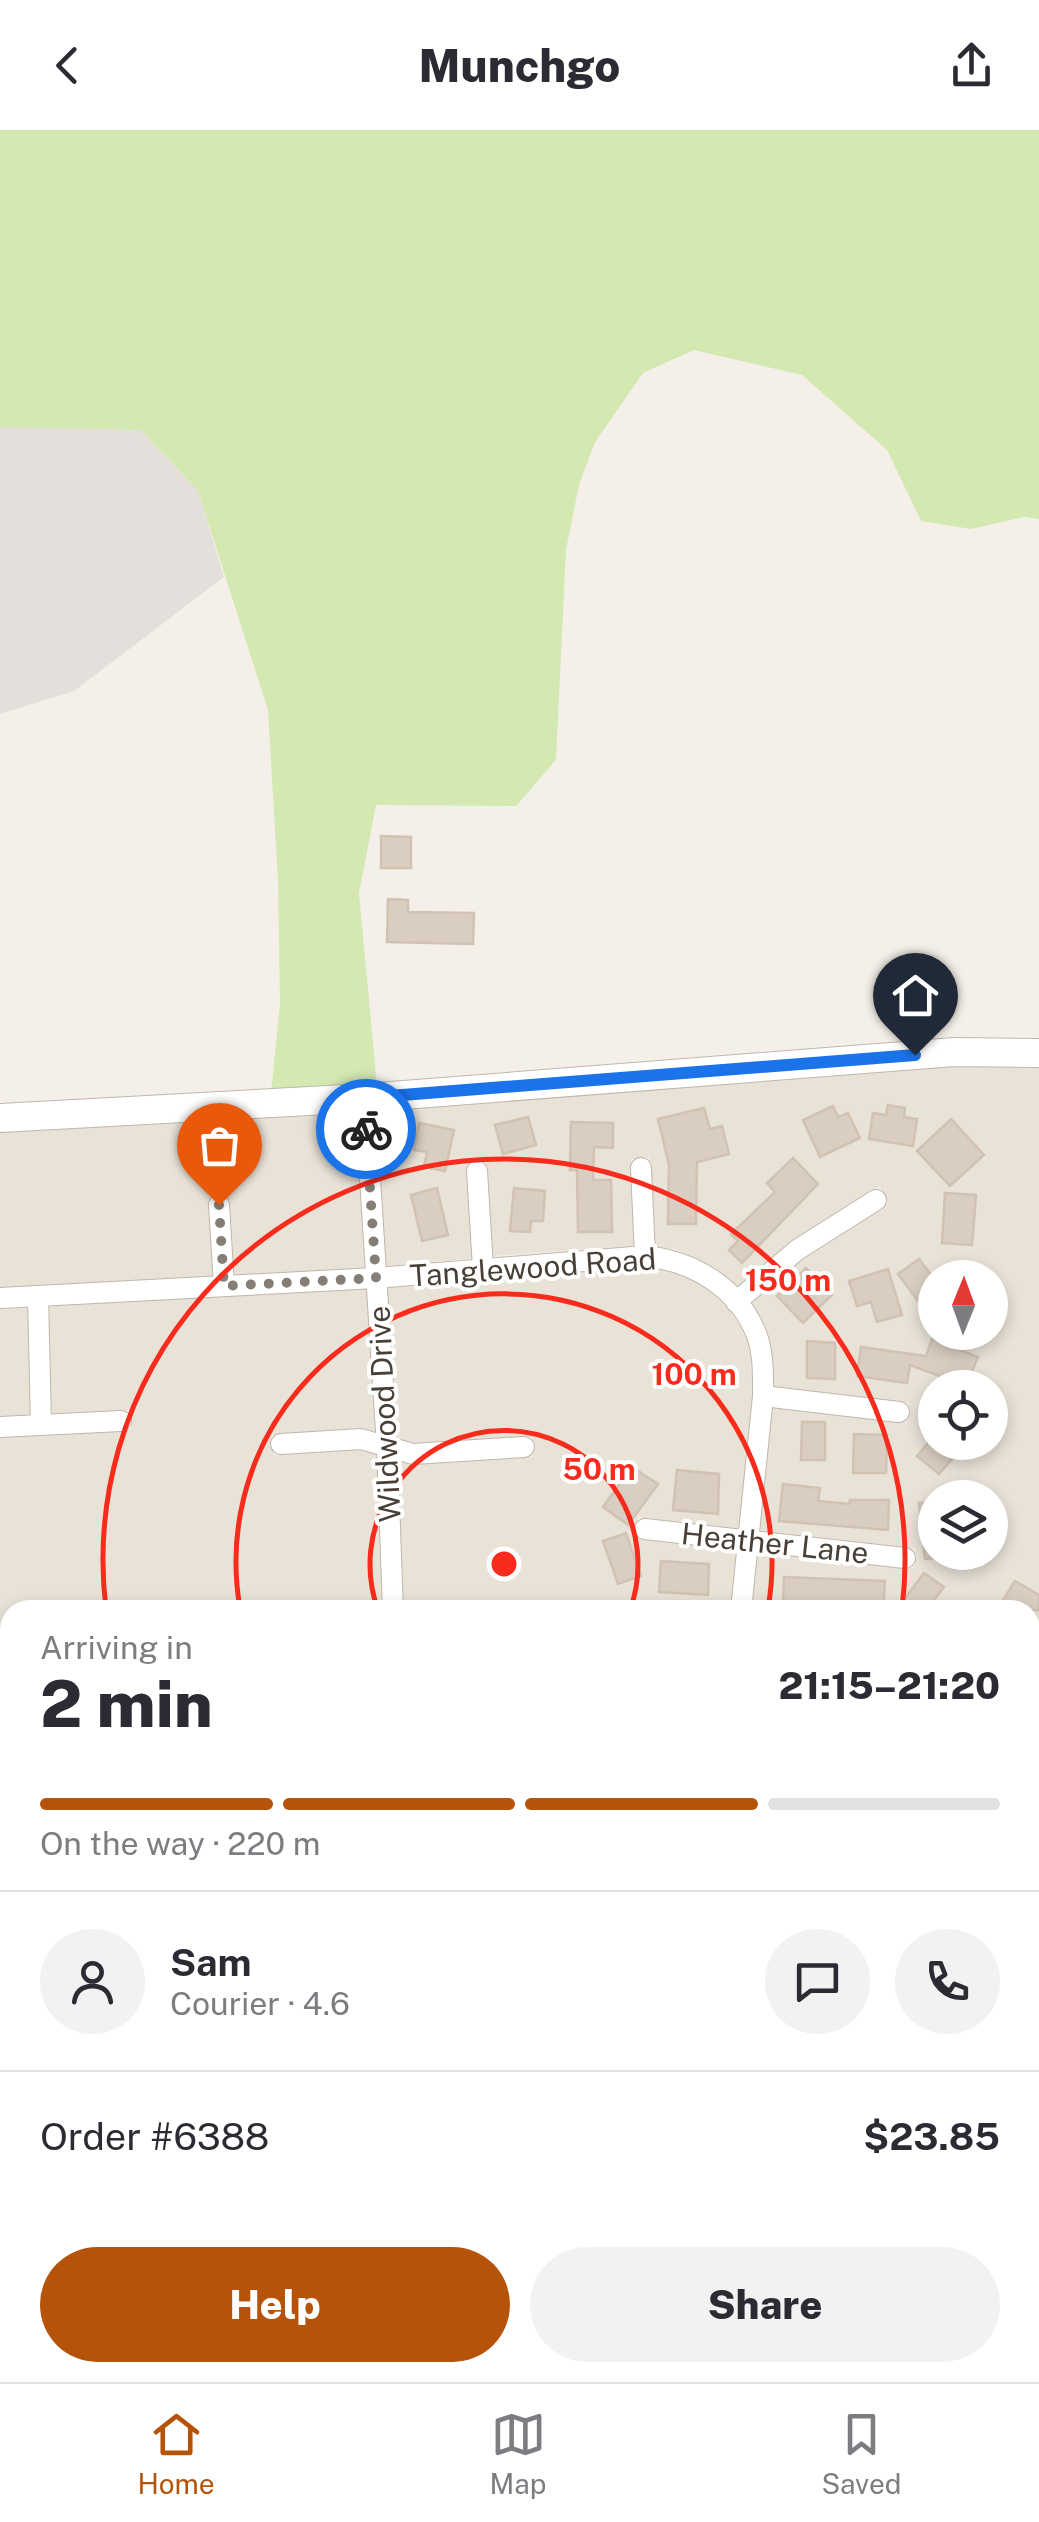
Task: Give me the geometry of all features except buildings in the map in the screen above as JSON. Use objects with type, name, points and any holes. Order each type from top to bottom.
[{"type":"street","points":[[0,1118],[364,1098],[954,1052],[1039,1053]]},
{"type":"street","name":"Wildwood Drive","points":[[364,1098],[387,1446],[393,1600]]},
{"type":"street","points":[[640,1168],[645,1256]]},
{"type":"street","points":[[477,1171],[483,1268]]},
{"type":"street","points":[[736,1302],[796,1250],[876,1200]]},
{"type":"street","points":[[219,1205],[224,1286]]},
{"type":"street","name":"Tanglewood Road","points":[[0,1298],[376,1278],[645,1256],[672,1258],[716,1281],[736,1302],[756,1334],[762,1362],[763,1396],[742,1600]]},
{"type":"street","points":[[38,1296],[41,1425]]},
{"type":"street","points":[[763,1396],[900,1412]]},
{"type":"street","points":[[0,1428],[122,1421]]},
{"type":"street","points":[[281,1444],[361,1439],[414,1454],[524,1448]]},
{"type":"street","name":"Heather Lane","points":[[646,1529],[906,1558]]},
{"type":"shaded area","points":[[0,415],[138,427],[198,491],[224,577],[74,691],[0,714]]},
{"type":"shaded area","points":[[972,1062],[1039,1063],[1039,1600],[751,1600],[757,1552],[914,1568],[915,1548],[759,1531],[771,1408],[907,1423],[909,1403],[772,1387],[749,1304],[802,1258],[888,1204],[880,1186],[792,1241],[737,1288],[721,1272],[698,1259],[675,1249],[653,1246],[649,1157],[631,1159],[635,1246],[492,1256],[486,1160],[468,1161],[473,1258],[384,1266],[374,1107]]},
{"type":"shaded area","points":[[356,1109],[366,1268],[233,1275],[227,1194],[210,1196],[214,1276],[0,1288],[0,1128]]},
{"type":"shaded area","points":[[645,1266],[669,1269],[711,1290],[748,1338],[753,1363],[754,1396],[741,1529],[638,1517],[635,1538],[739,1550],[733,1600],[402,1600],[397,1460],[414,1464],[533,1457],[533,1437],[414,1443],[395,1438],[385,1287]]},
{"type":"shaded area","points":[[367,1288],[377,1433],[360,1428],[272,1435],[273,1455],[360,1449],[378,1455],[384,1600],[0,1600],[0,1438],[131,1430],[130,1410],[50,1414],[47,1306]]},
{"type":"shaded area","points":[[29,1307],[32,1415],[0,1417],[0,1309]]},
{"type":"green space","points":[[0,130],[1039,130],[1039,519],[1024,517],[971,529],[921,521],[887,450],[802,375],[694,350],[643,373],[595,442],[579,485],[566,550],[556,760],[516,806],[376,805],[359,893],[377,1086],[271,1092],[280,1005],[278,881],[268,710],[198,491],[141,430],[0,427]]},
{"type":"way so far","points":[[219,1205],[224,1286],[376,1278],[366,1129]]},
{"type":"route","points":[[366,1129],[364,1098],[915,1055]]}]
